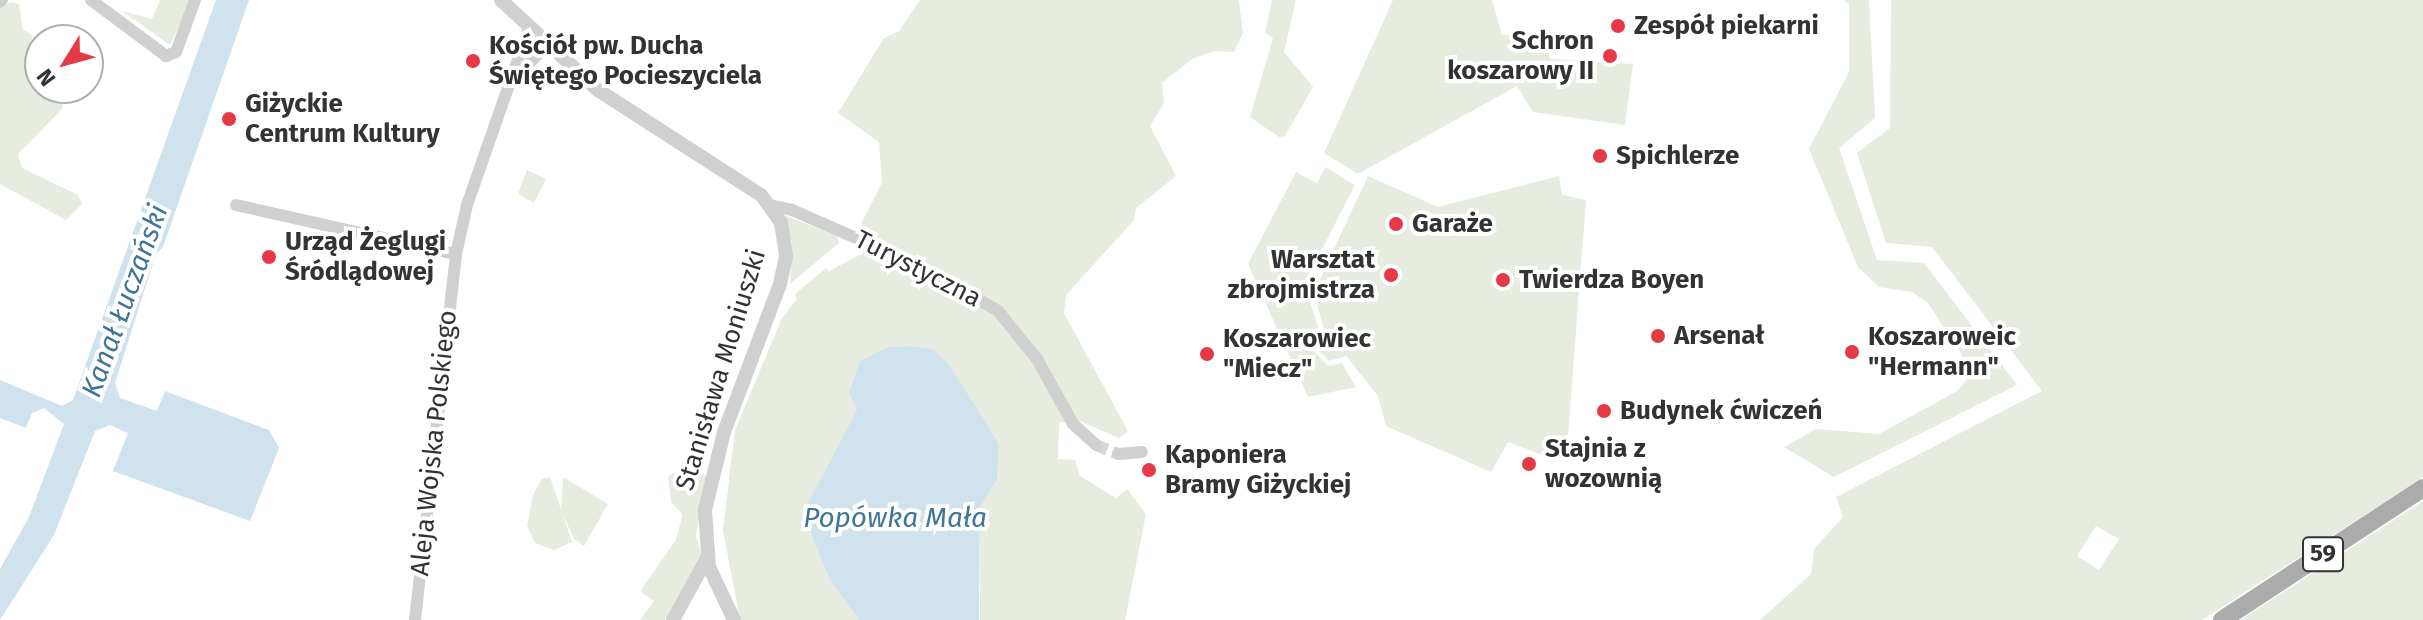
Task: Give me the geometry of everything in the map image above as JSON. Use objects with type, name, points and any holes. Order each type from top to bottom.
[{"type":"main road","name":"59","points":[[2222,620],[2423,488]]},
{"type":"street","points":[[91,0],[170,56],[176,52],[195,0]]},
{"type":"street","points":[[501,0],[547,45],[617,104],[770,205]]},
{"type":"street","name":"Aleja Wojska Polskiego","points":[[415,620],[456,254],[529,28]]},
{"type":"street","name":"Aleja Wojska Polskiego","points":[[510,83],[547,45]]},
{"type":"street","points":[[236,205],[456,254]]},
{"type":"street","name":"Turystyczna","points":[[770,205],[925,268],[998,311],[1024,338],[1073,424],[1096,445]]},
{"type":"street","name":"Stanisława Moniuszki","points":[[734,620],[707,558],[705,510],[719,447],[785,264],[785,234],[770,205]]},
{"type":"street","points":[[1118,454],[1142,452]]},
{"type":"street","points":[[673,620],[707,558]]},
{"type":"shaded area","points":[[160,0],[191,0],[170,45],[122,11],[152,19]]},
{"type":"shaded area","points":[[920,0],[1239,0],[1243,33],[1234,52],[1215,51],[1192,59],[1162,83],[1164,103],[1150,126],[1176,176],[1136,208],[1134,220],[1066,295],[1064,313],[1128,431],[1119,438],[1075,419],[1059,423],[1058,459],[1075,460],[1080,476],[1116,498],[1127,489],[1146,514],[1125,620],[980,620],[980,506],[997,480],[999,444],[933,349],[911,346],[888,347],[878,354],[857,410],[822,479],[830,580],[859,620],[740,620],[723,530],[735,430],[782,318],[797,299],[795,294],[826,268],[829,271],[862,254],[860,226],[882,183],[879,142],[838,113],[884,38],[899,31]]},
{"type":"shaded area","points":[[1272,0],[1296,0],[1284,52],[1313,87],[1285,136],[1279,137],[1250,117],[1273,38],[1265,33]]},
{"type":"shaded area","points":[[1393,0],[1492,0],[1502,35],[1545,36],[1550,59],[1633,64],[1625,125],[1533,112],[1517,86],[1358,174],[1324,153]]},
{"type":"shaded area","points":[[1844,0],[1869,0],[1875,118],[1839,148],[1877,260],[1924,263],[2017,385],[1834,477],[1784,447],[1816,429],[1879,434],[1957,391],[1973,372],[1928,303],[1912,292],[1879,287],[1858,267],[1809,149],[1849,72],[1849,4]]},
{"type":"shaded area","points":[[1891,0],[2423,0],[2423,477],[2202,620],[1760,620],[1811,574],[1814,549],[1843,517],[1836,497],[2042,391],[1932,247],[1886,243],[1857,153],[1890,128]],"holes":[[[2096,526],[2119,539],[2099,570],[2077,556]]]},
{"type":"shaded area","points":[[10,2],[19,4],[24,30],[24,104],[62,104],[62,109],[18,154],[22,168],[78,195],[82,204],[66,220],[0,184],[0,9]]},
{"type":"shaded area","points":[[1325,167],[1355,185],[1304,284],[1318,326],[1312,349],[1328,366],[1342,363],[1356,387],[1308,397],[1248,264],[1296,172],[1317,183]]},
{"type":"shaded area","points":[[527,170],[546,179],[534,203],[518,194]]},
{"type":"shaded area","points":[[1368,176],[1438,207],[1559,176],[1562,195],[1586,200],[1568,436],[1550,458],[1508,442],[1491,472],[1386,426],[1378,396],[1346,356],[1329,361],[1319,351],[1324,330],[1314,292]]},
{"type":"shaded area","points":[[784,215],[837,236],[839,243],[790,284],[792,243]]},
{"type":"shaded area","points":[[696,466],[707,478],[696,535],[701,554],[665,620],[640,620],[654,601],[641,592],[643,587],[676,540],[681,521],[682,514],[671,502],[668,477],[673,473],[687,478]]},
{"type":"shaded area","points":[[550,477],[572,542],[554,550],[535,543],[527,526],[533,495],[542,479]]},
{"type":"shaded area","points":[[563,477],[608,504],[584,546],[574,539],[561,510]]},
{"type":"shaded area","points":[[2423,501],[2423,620],[2240,620],[2296,584]]},
{"type":"water","name":"Kanał Łuczański","points":[[216,0],[249,0],[163,247],[156,254],[115,383],[120,398],[157,411],[165,391],[269,430],[279,448],[250,521],[113,471],[128,433],[110,425],[95,431],[54,535],[0,620],[0,569],[29,517],[64,424],[44,408],[32,413],[26,428],[0,418],[0,380],[62,406],[73,400]]},
{"type":"water","name":"Popówka Mała","points":[[888,347],[933,349],[948,363],[999,444],[997,480],[980,506],[979,620],[859,620],[830,580],[803,513],[857,410],[849,393],[860,361]]},
{"type":"tunnel","points":[[1096,445],[1118,454]]},
{"type":"place","name":"Zespół piekarni","points":[[1618,26]]},
{"type":"place","name":"Schron koszarowy II","points":[[1610,56]]},
{"type":"place","name":"Kościół pw. Ducha Świętego Pocieszyciela","points":[[473,61]]},
{"type":"place","name":"Giżyckie Centrum Kultury","points":[[229,119]]},
{"type":"place","name":"Spichlerze","points":[[1600,156]]},
{"type":"place","name":"Garaże","points":[[1396,224]]},
{"type":"place","name":"Urząd Żeglugi Śródlądowej","points":[[269,257]]},
{"type":"place","name":"Warsztat zbrojmistrza","points":[[1391,275]]},
{"type":"place","name":"Twierdza Boyen","points":[[1503,280]]},
{"type":"place","name":"Arsenał","points":[[1658,336]]},
{"type":"place","name":"Koszaroweic \"Hermann\"","points":[[1852,352]]},
{"type":"place","name":"Koszarowiec \"Miecz\"","points":[[1207,354]]},
{"type":"place","name":"Budynek ćwiczeń","points":[[1604,411]]},
{"type":"place","name":"Stajnia z wozownią","points":[[1529,464]]},
{"type":"place","name":"Kaponiera Bramy Giżyckiej","points":[[1149,470]]}]
